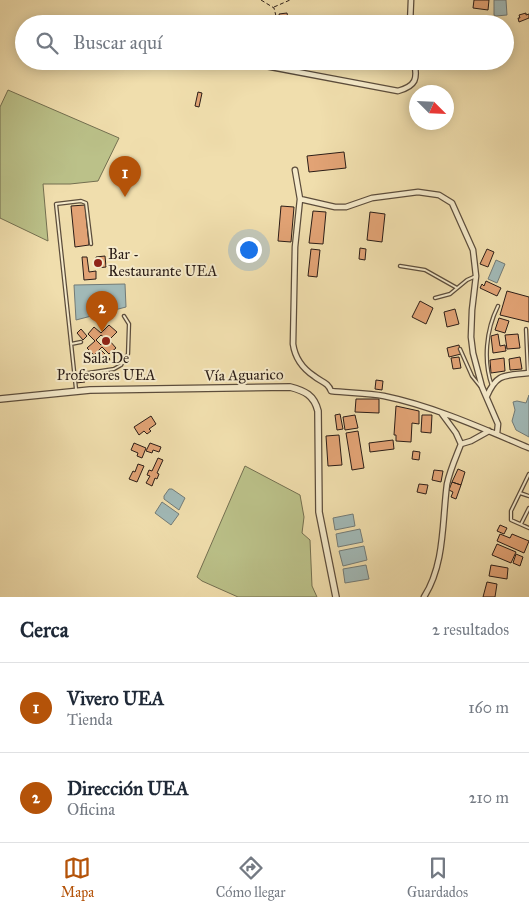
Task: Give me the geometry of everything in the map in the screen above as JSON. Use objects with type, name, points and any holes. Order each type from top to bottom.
[{"type":"street","points":[[410,15],[411,0]]},
{"type":"street","points":[[287,70],[398,91],[408,88],[413,84],[416,76],[415,70]]},
{"type":"street","points":[[295,170],[300,199],[295,247],[293,344],[294,355],[302,365],[313,376],[328,384],[331,392],[383,396],[441,413],[529,448]]},
{"type":"street","points":[[300,199],[334,208],[346,207],[372,198],[406,192],[428,193],[447,199],[452,203],[473,250],[476,276],[471,337],[475,366],[498,424],[497,434]]},
{"type":"street","points":[[487,396],[498,379],[528,373]]},
{"type":"street","name":"Vía Aguarico","points":[[0,399],[76,391],[290,387],[310,394],[315,400],[318,411],[319,512],[336,597]]},
{"type":"street","points":[[424,597],[436,570],[446,513],[449,475],[461,444],[456,433],[441,413]]},
{"type":"street","points":[[461,444],[489,431]]},
{"type":"lane","points":[[76,391],[56,204],[81,200],[86,203],[91,244]]},
{"type":"lane","points":[[400,266],[425,270],[458,288]]},
{"type":"lane","points":[[435,298],[450,294],[467,280],[476,276]]},
{"type":"lane","points":[[492,386],[488,374],[487,361],[490,326],[498,306]]},
{"type":"lane","points":[[75,375],[114,370],[121,365],[128,354],[129,324],[124,316]]},
{"type":"lane","points":[[526,329],[528,373]]},
{"type":"lane","points":[[70,344],[81,342]]},
{"type":"lane","points":[[460,348],[472,376],[482,387]]},
{"type":"lane","points":[[529,474],[511,511],[511,520],[529,528]]},
{"type":"lane","points":[[519,492],[529,496]]},
{"type":"lane","points":[[521,524],[529,508]]},
{"type":"path","points":[[261,0],[274,8],[276,15]]},
{"type":"path","points":[[274,8],[290,0]]},
{"type":"green space","points":[[8,90],[119,138],[98,181],[43,184],[48,241],[0,218],[0,107]]},
{"type":"green space","points":[[245,466],[300,495],[304,517],[302,533],[310,540],[312,586],[317,597],[238,597],[197,577]]},
{"type":"water","points":[[494,0],[506,0],[507,15],[494,15]]},
{"type":"water","points":[[496,260],[505,264],[497,283],[488,279]]},
{"type":"water","points":[[125,284],[126,307],[76,320],[74,285]]},
{"type":"water","points":[[529,395],[529,437],[516,430],[512,421],[515,410],[513,402],[526,403]]},
{"type":"water","points":[[169,489],[185,498],[179,510],[164,499]]},
{"type":"water","points":[[162,502],[179,514],[171,525],[155,513]]},
{"type":"water","points":[[353,514],[355,526],[335,530],[333,518]]},
{"type":"water","points":[[360,529],[363,542],[338,547],[336,534]]},
{"type":"water","points":[[364,546],[367,560],[343,566],[339,551]]},
{"type":"water","points":[[366,565],[369,579],[345,583],[343,569]]},
{"type":"building","points":[[474,0],[489,0],[488,10],[473,8]]},
{"type":"building","points":[[526,13],[526,15],[529,14],[529,18],[519,22],[519,15]]},
{"type":"building","points":[[198,92],[202,93],[199,107],[195,106]]},
{"type":"building","points":[[344,152],[346,168],[309,172],[307,156]]},
{"type":"building","points":[[85,205],[89,245],[75,247],[71,206]]},
{"type":"building","points":[[281,206],[294,207],[291,242],[278,241]]},
{"type":"building","points":[[313,211],[326,212],[323,244],[309,243]]},
{"type":"building","points":[[370,212],[385,214],[382,242],[367,240]]},
{"type":"building","points":[[360,248],[366,249],[365,260],[359,259]]},
{"type":"building","points":[[311,249],[320,250],[317,277],[308,276]]},
{"type":"building","points":[[487,249],[494,252],[488,267],[480,264]]},
{"type":"building","points":[[105,256],[106,267],[97,268],[96,257]]},
{"type":"building","points":[[82,257],[87,257],[89,272],[96,271],[96,279],[84,280]]},
{"type":"building","points":[[486,281],[501,288],[497,296],[480,288],[482,284],[484,286]]},
{"type":"building","points":[[507,291],[529,297],[529,322],[500,315]]},
{"type":"building","points":[[420,301],[433,308],[426,324],[412,317]]},
{"type":"building","points":[[455,309],[459,324],[447,327],[444,312]]},
{"type":"building","points":[[499,318],[509,321],[505,333],[495,330]]},
{"type":"building","points":[[109,325],[117,332],[109,340],[116,348],[109,354],[102,347],[94,355],[87,348],[95,341],[88,334],[94,327],[101,333]],"holes":[[[101,335],[106,339],[101,345],[96,340]]]},
{"type":"building","points":[[81,329],[87,336],[83,340],[77,333]]},
{"type":"building","points":[[498,334],[500,346],[505,345],[506,351],[493,353],[491,336]]},
{"type":"building","points":[[518,334],[520,348],[507,349],[505,335]]},
{"type":"building","points":[[459,345],[461,354],[449,357],[447,348]]},
{"type":"building","points":[[100,351],[110,359],[107,363],[98,363],[95,359]]},
{"type":"building","points":[[459,357],[461,368],[453,369],[451,358]]},
{"type":"building","points":[[520,357],[522,369],[510,370],[509,359]]},
{"type":"building","points":[[504,358],[505,371],[491,373],[490,360]]},
{"type":"building","points":[[85,375],[85,382],[76,383],[76,376]]},
{"type":"building","points":[[376,380],[383,381],[382,390],[375,389]]},
{"type":"building","points":[[356,399],[379,399],[379,413],[355,412]]},
{"type":"building","points":[[396,406],[419,411],[419,424],[412,423],[411,442],[396,441],[396,435],[394,435]]},
{"type":"building","points":[[340,414],[343,429],[337,430],[335,415]]},
{"type":"building","points":[[355,415],[358,428],[345,430],[343,417]]},
{"type":"building","points":[[422,415],[432,415],[431,433],[421,432]]},
{"type":"building","points":[[151,416],[156,424],[149,429],[151,431],[147,434],[144,431],[139,435],[134,427]]},
{"type":"building","points":[[358,431],[364,468],[352,470],[346,433]]},
{"type":"building","points":[[339,435],[342,465],[328,466],[326,436]]},
{"type":"building","points":[[393,440],[394,449],[370,452],[369,443]]},
{"type":"building","points":[[134,443],[146,448],[142,458],[137,456],[138,453],[131,450]]},
{"type":"building","points":[[150,443],[161,447],[159,452],[153,450],[152,453],[146,451]]},
{"type":"building","points":[[413,451],[420,452],[419,460],[412,459]]},
{"type":"building","points":[[158,458],[163,460],[157,473],[159,474],[157,479],[155,478],[152,486],[146,483],[150,476],[147,475],[149,470],[152,471]]},
{"type":"building","points":[[138,464],[144,466],[137,482],[129,479],[133,471],[135,472]]},
{"type":"building","points":[[458,469],[465,472],[461,485],[452,482]]},
{"type":"building","points":[[434,470],[443,471],[441,482],[432,480]]},
{"type":"building","points":[[452,482],[461,485],[456,499],[451,497],[453,492],[449,490]]},
{"type":"building","points":[[419,484],[428,485],[426,494],[417,492]]},
{"type":"building","points":[[500,525],[507,528],[504,534],[497,531]]},
{"type":"building","points":[[500,534],[510,538],[512,534],[529,541],[524,553],[497,541]]},
{"type":"building","points":[[497,544],[516,552],[511,563],[492,555]]},
{"type":"building","points":[[516,554],[523,557],[520,566],[513,563]]},
{"type":"building","points":[[491,565],[508,568],[507,579],[489,576]]},
{"type":"building","points":[[487,582],[497,584],[495,597],[483,597]]},
{"type":"place","name":"Vivero UEA","points":[[125,197]]},
{"type":"place","name":"Bar - Restaurante UEA","points":[[98,263]]},
{"type":"place","name":"Dirección UEA","points":[[102,332]]},
{"type":"place","name":"Sala De Profesores UEA","points":[[106,341]]}]
